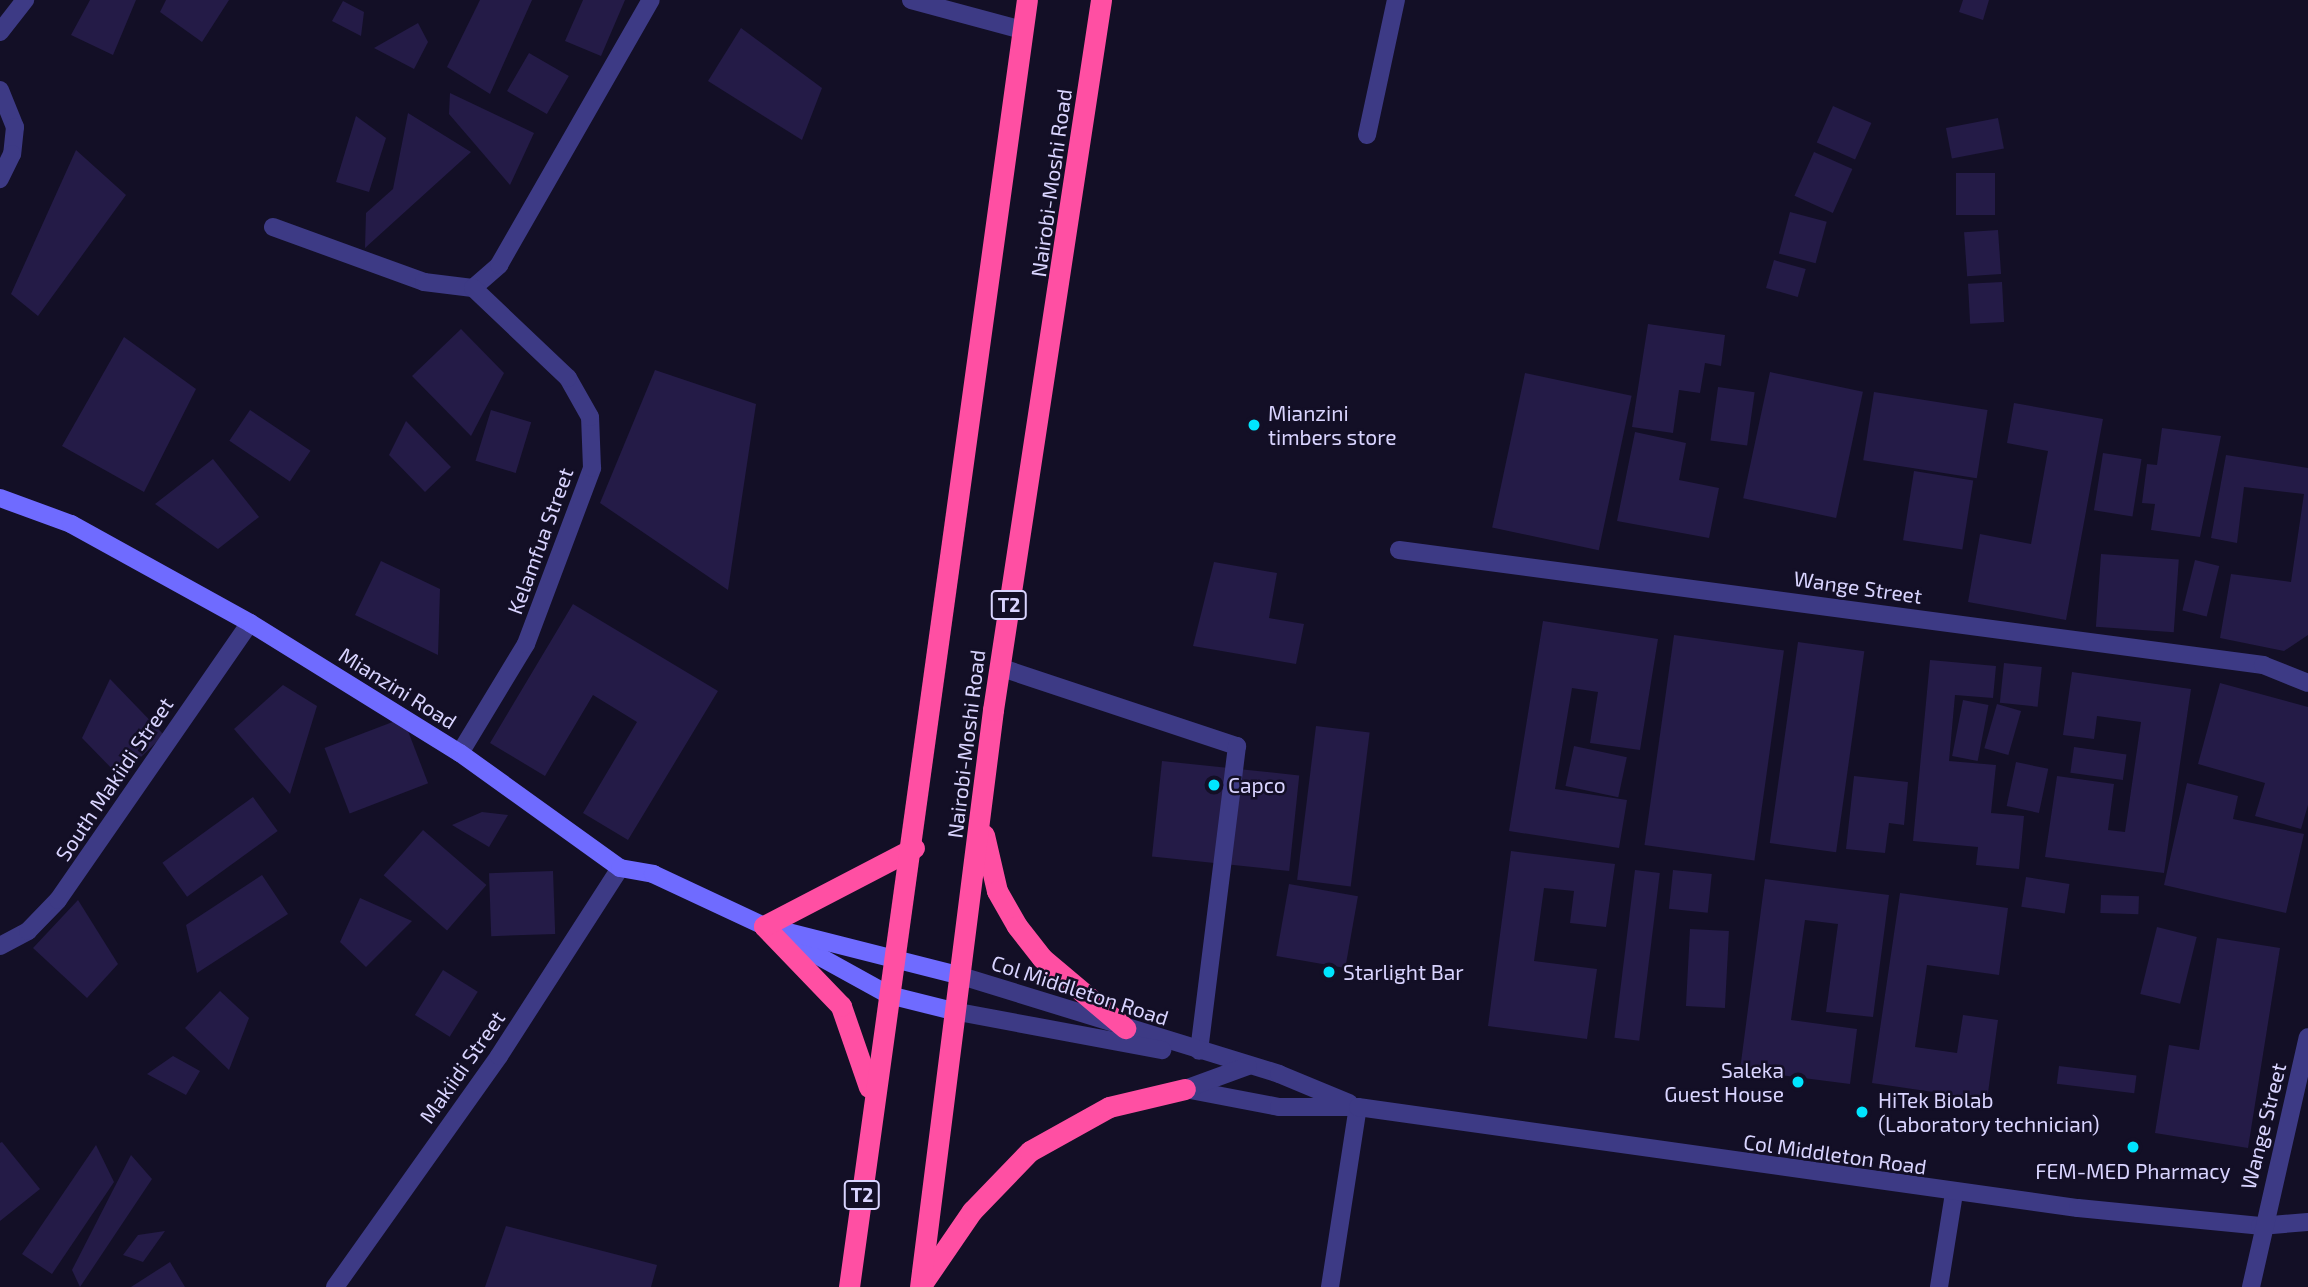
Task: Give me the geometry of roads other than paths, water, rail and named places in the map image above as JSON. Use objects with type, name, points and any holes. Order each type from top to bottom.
[{"type":"highway","name":"Nairobi-Moshi Road","points":[[849,1287],[872,1103],[914,848],[1027,0]]},
{"type":"highway","name":"Nairobi-Moshi Road","points":[[921,1286],[953,1011],[982,816],[999,667],[1049,371],[1101,0]]},
{"type":"highway","points":[[982,816],[997,891],[1017,926],[1042,958],[1125,1028]]},
{"type":"highway","points":[[872,1103],[841,1006],[764,926],[914,848]]},
{"type":"highway","points":[[921,1286],[972,1211],[1030,1152],[1109,1107],[1185,1089]]},
{"type":"street","points":[[0,33],[25,0]]},
{"type":"street","points":[[273,227],[424,282],[473,288],[499,265],[651,0]]},
{"type":"street","points":[[911,0],[1022,30]]},
{"type":"street","points":[[1367,135],[1396,0]]},
{"type":"street","points":[[0,90],[15,127],[12,154],[0,179]]},
{"type":"street","name":"Kelamfua Street","points":[[460,753],[526,644],[592,468],[590,417],[568,378],[473,288]]},
{"type":"street","name":"Mianzini Road","points":[[0,498],[71,524],[250,623],[460,753],[620,868],[653,874],[764,926]]},
{"type":"street","name":"Wange Street","points":[[1399,550],[2263,665],[2308,684]]},
{"type":"street","name":"South Makiidi Street","points":[[0,946],[28,931],[58,900],[250,623]]},
{"type":"street","points":[[999,667],[1237,746],[1199,1051]]},
{"type":"street","name":"Makiidi Street","points":[[335,1287],[499,1056],[620,868]]},
{"type":"street","name":"Col Middleton Road","points":[[764,926],[889,995],[953,1011],[1250,1066]]},
{"type":"street","name":"Col Middleton Road","points":[[764,926],[896,957],[958,975],[1250,1066],[1358,1107]]},
{"type":"street","name":"Wange Street","points":[[2250,1287],[2260,1226],[2308,1037]]},
{"type":"street","points":[[1185,1089],[1250,1066]]},
{"type":"street","name":"Col Middleton Road","points":[[1185,1089],[1279,1108],[1358,1107],[1954,1193],[2260,1226],[2308,1222]]},
{"type":"street","points":[[1330,1287],[1358,1107]]},
{"type":"street","points":[[1939,1287],[1954,1193]]},
{"type":"place","name":"Mianzini timbers store","points":[[1254,425]]},
{"type":"place","name":"Capco","points":[[1214,785]]},
{"type":"place","name":"Starlight Bar","points":[[1329,972]]},
{"type":"place","name":"Saleka Guest House","points":[[1798,1082]]},
{"type":"place","name":"HiTek Biolab (Laboratory technician)","points":[[1862,1112]]},
{"type":"place","name":"FEM-MED Pharmacy","points":[[2133,1147]]}]
